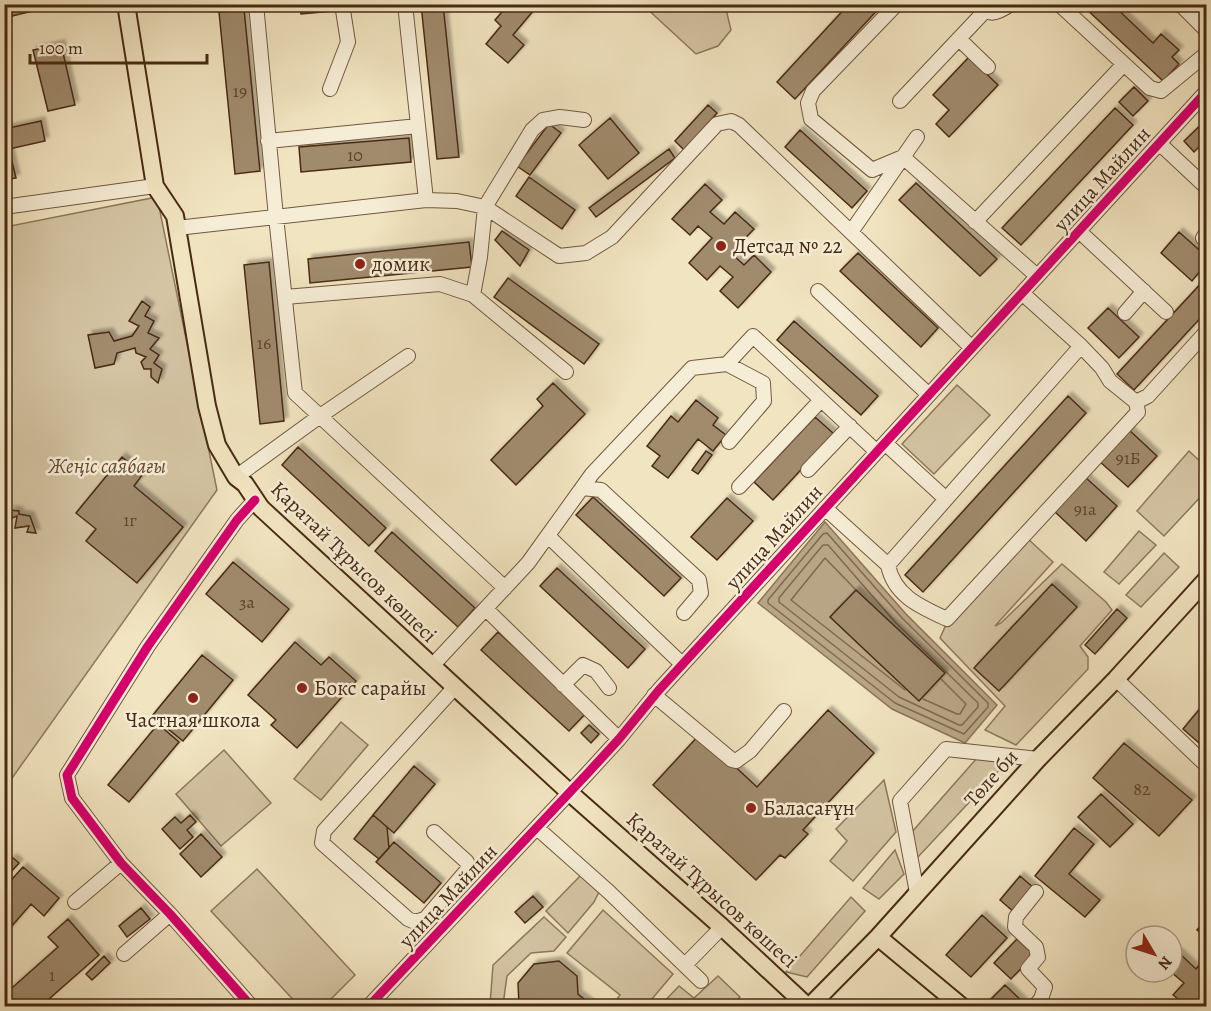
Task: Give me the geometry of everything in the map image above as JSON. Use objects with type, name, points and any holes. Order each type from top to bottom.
[{"type":"main road","name":"Қаратай Тұрысов көшесі","points":[[126,4],[155,186],[175,216],[207,406],[217,445],[236,477],[245,484],[261,508],[432,666],[570,793],[809,1006]]},
{"type":"main road","name":"Төле би","points":[[809,1006],[878,937],[1038,759],[1116,679],[1206,580]]},
{"type":"main road","points":[[878,937],[961,1006]]},
{"type":"street","points":[[256,4],[268,141],[296,393],[505,588]]},
{"type":"street","points":[[330,89],[348,42],[342,4]]},
{"type":"street","points":[[405,4],[426,200]]},
{"type":"street","points":[[897,4],[813,91],[808,103],[811,119],[872,170],[903,157]]},
{"type":"street","points":[[900,101],[959,39],[980,8],[997,14],[1011,4]]},
{"type":"street","points":[[1059,4],[1150,88],[1161,91],[1206,54]]},
{"type":"street","points":[[1180,4],[1206,30]]},
{"type":"street","points":[[959,39],[988,68]]},
{"type":"street","points":[[975,222],[1124,64]]},
{"type":"street","name":"улица Майлин","points":[[369,1006],[570,793],[682,664],[1206,92]]},
{"type":"street","points":[[473,295],[480,257],[485,207],[532,130],[543,120],[560,117],[584,120]]},
{"type":"street","points":[[177,228],[426,200],[457,201],[485,207],[559,256],[586,253],[612,237],[717,124],[731,121],[739,124],[972,348]]},
{"type":"street","points":[[268,141],[418,126]]},
{"type":"street","points":[[851,232],[917,137]]},
{"type":"street","points":[[1159,143],[1206,187]]},
{"type":"street","points":[[903,157],[1037,276]]},
{"type":"street","points":[[4,207],[155,186]]},
{"type":"street","points":[[1079,231],[1166,312]]},
{"type":"street","points":[[285,297],[440,284],[473,295],[566,372]]},
{"type":"street","points":[[818,291],[929,394]]},
{"type":"street","points":[[1125,313],[1144,291]]},
{"type":"street","points":[[825,508],[888,565],[891,578],[912,603],[947,619],[1138,412],[1136,402],[1110,381],[1102,368],[1081,346],[1022,293]]},
{"type":"street","points":[[1136,402],[1148,396],[1206,333]]},
{"type":"street","points":[[727,364],[753,336],[850,426],[881,447],[946,499]]},
{"type":"street","points":[[888,565],[1081,346]]},
{"type":"street","points":[[236,477],[408,356]]},
{"type":"street","points":[[432,666],[528,563],[592,474],[692,368],[727,364],[763,383],[764,400],[729,442]]},
{"type":"street","points":[[740,487],[821,400]]},
{"type":"street","points":[[808,470],[850,426]]},
{"type":"street","points":[[582,488],[601,490],[699,580],[701,593],[684,613]]},
{"type":"street","points":[[251,1006],[170,914],[121,863],[72,798],[67,775],[148,646],[237,520],[255,500]]},
{"type":"street","points":[[548,536],[682,664]]},
{"type":"street","points":[[486,609],[619,739]]},
{"type":"street","points":[[563,685],[583,665],[596,672],[609,688]]},
{"type":"street","points":[[1116,679],[1206,765]]},
{"type":"street","points":[[434,832],[467,862],[468,869],[425,919],[415,922],[408,919],[322,843],[321,837],[455,687]]},
{"type":"street","points":[[654,695],[736,762],[750,751],[784,711]]},
{"type":"street","points":[[917,893],[900,801],[946,749],[1038,759]]},
{"type":"street","points":[[537,828],[609,892],[701,981]]},
{"type":"street","points":[[75,902],[121,863]]},
{"type":"street","points":[[1036,892],[1016,917],[1015,927],[1036,947],[1038,957],[1028,969],[1045,987],[1042,1004]]},
{"type":"street","points":[[124,954],[170,914]]},
{"type":"street","points":[[686,964],[722,927]]},
{"type":"green space","points":[[643,5],[725,5],[731,30],[718,46],[696,54]]},
{"type":"green space","name":"Жеңіс саябағы","points":[[157,197],[217,490],[5,788],[5,227]]},
{"type":"green space","points":[[957,385],[990,415],[934,474],[902,444]]},
{"type":"green space","points":[[1189,451],[1206,467],[1206,491],[1164,536],[1137,511]]},
{"type":"green space","points":[[1139,531],[1156,545],[1119,584],[1104,572]]},
{"type":"green space","points":[[1027,538],[1053,562],[995,626],[1001,623],[1062,564],[1106,602],[1112,610],[1080,646],[1088,657],[1088,669],[1016,745],[985,730],[1005,706],[940,638],[945,627]]},
{"type":"green space","points":[[1164,553],[1179,567],[1141,607],[1126,595]]},
{"type":"green space","points":[[341,722],[368,745],[321,800],[294,779]]},
{"type":"green space","points":[[224,750],[271,803],[221,846],[176,794]]},
{"type":"green space","points":[[977,758],[1006,763],[917,858],[911,833]]},
{"type":"green space","points":[[884,780],[896,832],[853,881],[830,861],[847,841],[836,829]]},
{"type":"green space","points":[[895,850],[904,874],[879,899],[863,888]]},
{"type":"green space","points":[[257,869],[355,975],[324,1006],[299,1006],[211,911]]},
{"type":"green space","points":[[582,874],[600,890],[594,902],[568,933],[546,911]]},
{"type":"green space","points":[[851,897],[865,911],[807,977],[786,972]]},
{"type":"green space","points":[[603,910],[673,974],[646,1006],[612,1006],[620,995],[567,953]]},
{"type":"green space","points":[[544,917],[566,937],[554,951],[531,953],[507,976],[503,1005],[490,1005],[493,965]]},
{"type":"green space","points":[[718,976],[740,997],[732,1006],[660,1006],[679,986],[694,998]]},
{"type":"water","points":[[825,522],[906,614],[997,705],[965,743],[892,709],[758,603]]},
{"type":"building","points":[[4,4],[61,4],[4,18]]},
{"type":"building","points":[[300,4],[333,4],[333,11],[301,14]]},
{"type":"building","points":[[421,4],[443,4],[459,157],[437,159]]},
{"type":"building","points":[[509,4],[539,4],[513,35],[524,45],[508,63],[486,44],[501,26],[495,20]]},
{"type":"building","points":[[849,4],[883,4],[795,99],[777,82]]},
{"type":"building","points":[[1081,4],[1112,4],[1153,43],[1161,34],[1179,50],[1172,57],[1179,64],[1163,81]]},
{"type":"building","points":[[244,9],[260,171],[235,174],[219,12]]},
{"type":"building","points":[[61,44],[75,105],[48,111],[33,50]]},
{"type":"building","points":[[969,57],[998,85],[949,137],[936,124],[949,110],[933,95]]},
{"type":"building","points":[[1134,87],[1148,101],[1133,116],[1119,102]]},
{"type":"building","points":[[708,105],[717,113],[684,150],[675,141]]},
{"type":"building","points":[[1115,108],[1133,125],[1021,245],[1002,228]]},
{"type":"building","points":[[610,118],[639,153],[608,179],[579,145]]},
{"type":"building","points":[[1206,120],[1206,140],[1194,152],[1184,141]]},
{"type":"building","points":[[41,121],[45,141],[9,149],[16,178],[4,180],[4,129]]},
{"type":"building","points":[[549,124],[561,133],[530,175],[517,166]]},
{"type":"building","points":[[800,130],[867,191],[852,208],[785,147]]},
{"type":"building","points":[[409,138],[411,162],[301,172],[299,147]]},
{"type":"building","points":[[669,149],[675,158],[596,217],[589,208]]},
{"type":"building","points":[[529,177],[575,210],[562,229],[516,196]]},
{"type":"building","points":[[916,183],[997,259],[980,276],[899,200]]},
{"type":"building","name":"Детсад № 22","points":[[705,184],[722,200],[710,212],[724,224],[735,212],[754,229],[731,253],[744,265],[754,255],[771,272],[738,308],[720,291],[733,277],[720,266],[707,280],[689,263],[712,238],[698,226],[690,235],[672,219]]},
{"type":"building","points":[[502,231],[529,250],[520,266],[495,240]]},
{"type":"building","points":[[1179,232],[1206,256],[1206,264],[1192,281],[1161,253]]},
{"type":"building","points":[[469,242],[472,267],[310,283],[308,259]]},
{"type":"building","points":[[858,253],[938,328],[921,347],[840,271]]},
{"type":"building","points":[[269,262],[284,421],[260,424],[244,265]]},
{"type":"building","points":[[508,278],[599,344],[584,364],[494,297]]},
{"type":"building","points":[[1206,278],[1206,312],[1134,390],[1117,374]]},
{"type":"building","points":[[142,301],[150,307],[145,316],[154,321],[148,333],[159,338],[150,349],[159,355],[154,363],[162,369],[158,383],[151,377],[151,369],[144,369],[141,362],[146,357],[136,353],[135,348],[117,353],[114,364],[95,368],[88,335],[109,332],[114,341],[132,336],[139,326],[129,321]]},
{"type":"building","points":[[1108,308],[1139,337],[1119,358],[1088,328]]},
{"type":"building","points":[[794,321],[878,396],[861,415],[777,340]]},
{"type":"building","points":[[553,383],[585,414],[516,485],[491,460],[543,406],[537,399]]},
{"type":"building","points":[[1068,396],[1086,413],[923,592],[905,575]]},
{"type":"building","points":[[696,400],[718,418],[713,425],[726,435],[713,451],[698,439],[668,478],[652,466],[660,456],[647,446],[671,416],[678,422]]},
{"type":"building","points":[[815,417],[834,434],[773,500],[754,482]]},
{"type":"building","points":[[1127,428],[1157,456],[1128,487],[1098,460]]},
{"type":"building","points":[[298,447],[386,528],[369,546],[282,465]]},
{"type":"building","points":[[706,451],[712,455],[698,474],[692,470]]},
{"type":"building","points":[[122,457],[143,474],[134,486],[183,527],[137,583],[86,541],[96,529],[76,513]]},
{"type":"building","points":[[1085,477],[1117,506],[1086,541],[1054,511]]},
{"type":"building","points":[[593,497],[681,578],[664,596],[576,515]]},
{"type":"building","points":[[727,498],[753,521],[717,560],[691,537]]},
{"type":"building","points":[[10,510],[30,516],[36,533],[27,532],[29,526],[15,528],[17,516],[12,518]]},
{"type":"building","points":[[392,532],[475,608],[458,627],[375,551]]},
{"type":"building","points":[[233,562],[289,609],[262,642],[206,594]]},
{"type":"building","points":[[557,568],[645,649],[628,668],[540,586]]},
{"type":"building","points":[[1052,584],[1077,607],[999,691],[974,668]]},
{"type":"building","points":[[856,590],[945,673],[919,701],[830,617]]},
{"type":"building","points":[[1117,609],[1127,618],[1095,654],[1085,645]]},
{"type":"building","points":[[498,632],[586,713],[569,731],[481,650]]},
{"type":"building","name":"Бокс сарайы","points":[[295,642],[321,665],[329,657],[356,681],[297,748],[271,725],[276,720],[248,695]]},
{"type":"building","name":"Частная школа","points":[[202,655],[233,680],[183,741],[152,716]]},
{"type":"building","points":[[1206,701],[1206,749],[1183,729]]},
{"type":"building","name":"Баласағұн","points":[[828,710],[874,753],[803,830],[808,834],[785,858],[780,855],[756,880],[653,785],[700,734],[757,787]]},
{"type":"building","points":[[158,724],[179,742],[129,802],[108,785]]},
{"type":"building","points":[[589,725],[599,734],[591,743],[581,733]]},
{"type":"building","points":[[1124,743],[1192,800],[1159,836],[1093,778]]},
{"type":"building","points":[[414,766],[435,784],[394,833],[373,815]]},
{"type":"building","points":[[1101,794],[1133,824],[1110,847],[1078,817]]},
{"type":"building","points":[[190,815],[196,822],[187,830],[193,837],[180,849],[162,829],[175,817],[181,823]]},
{"type":"building","points":[[373,815],[387,827],[389,848],[379,859],[354,839]]},
{"type":"building","points":[[1074,828],[1094,844],[1069,874],[1100,900],[1085,917],[1035,876]]},
{"type":"building","points":[[201,834],[222,857],[201,877],[180,854]]},
{"type":"building","points":[[394,842],[441,883],[424,903],[376,862]]},
{"type":"building","points":[[13,858],[19,863],[8,875],[4,872],[4,866]]},
{"type":"building","points":[[23,867],[59,898],[44,916],[31,904],[4,935],[4,888]]},
{"type":"building","points":[[1020,876],[1035,889],[1015,913],[1000,900]]},
{"type":"building","points":[[533,896],[543,907],[525,923],[515,912]]},
{"type":"building","points":[[141,908],[150,919],[127,937],[119,926]]},
{"type":"building","points":[[982,915],[1007,938],[971,977],[946,955]]},
{"type":"building","points":[[68,919],[99,955],[41,1006],[4,1006],[4,995],[58,947],[48,937]]},
{"type":"building","points":[[1206,919],[1206,938],[1197,930]]},
{"type":"building","points":[[1017,939],[1034,955],[1011,979],[994,963]]},
{"type":"building","points":[[104,956],[110,963],[92,980],[86,974]]},
{"type":"building","points":[[1206,957],[1206,1002],[1201,997],[1193,1006],[1187,1006],[1173,995],[1184,984],[1184,958],[1196,969]]},
{"type":"building","points":[[559,961],[577,976],[578,994],[593,1006],[519,1006],[518,983],[534,964]]},
{"type":"building","points":[[1005,985],[1024,1003],[1020,1006],[984,1006]]},
{"type":"cycle path","points":[[369,1006],[619,739],[659,690],[1206,92]]},
{"type":"cycle path","points":[[251,1006],[170,914],[121,863],[72,798],[67,775],[148,646],[237,520],[255,500]]},
{"type":"place","name":"Детсад № 22","points":[[721,246]]},
{"type":"place","name":"домик","points":[[360,264]]},
{"type":"place","name":"Бокс сарайы","points":[[302,688]]},
{"type":"place","name":"Частная школа","points":[[193,698]]},
{"type":"place","name":"Баласағұн","points":[[751,808]]}]
